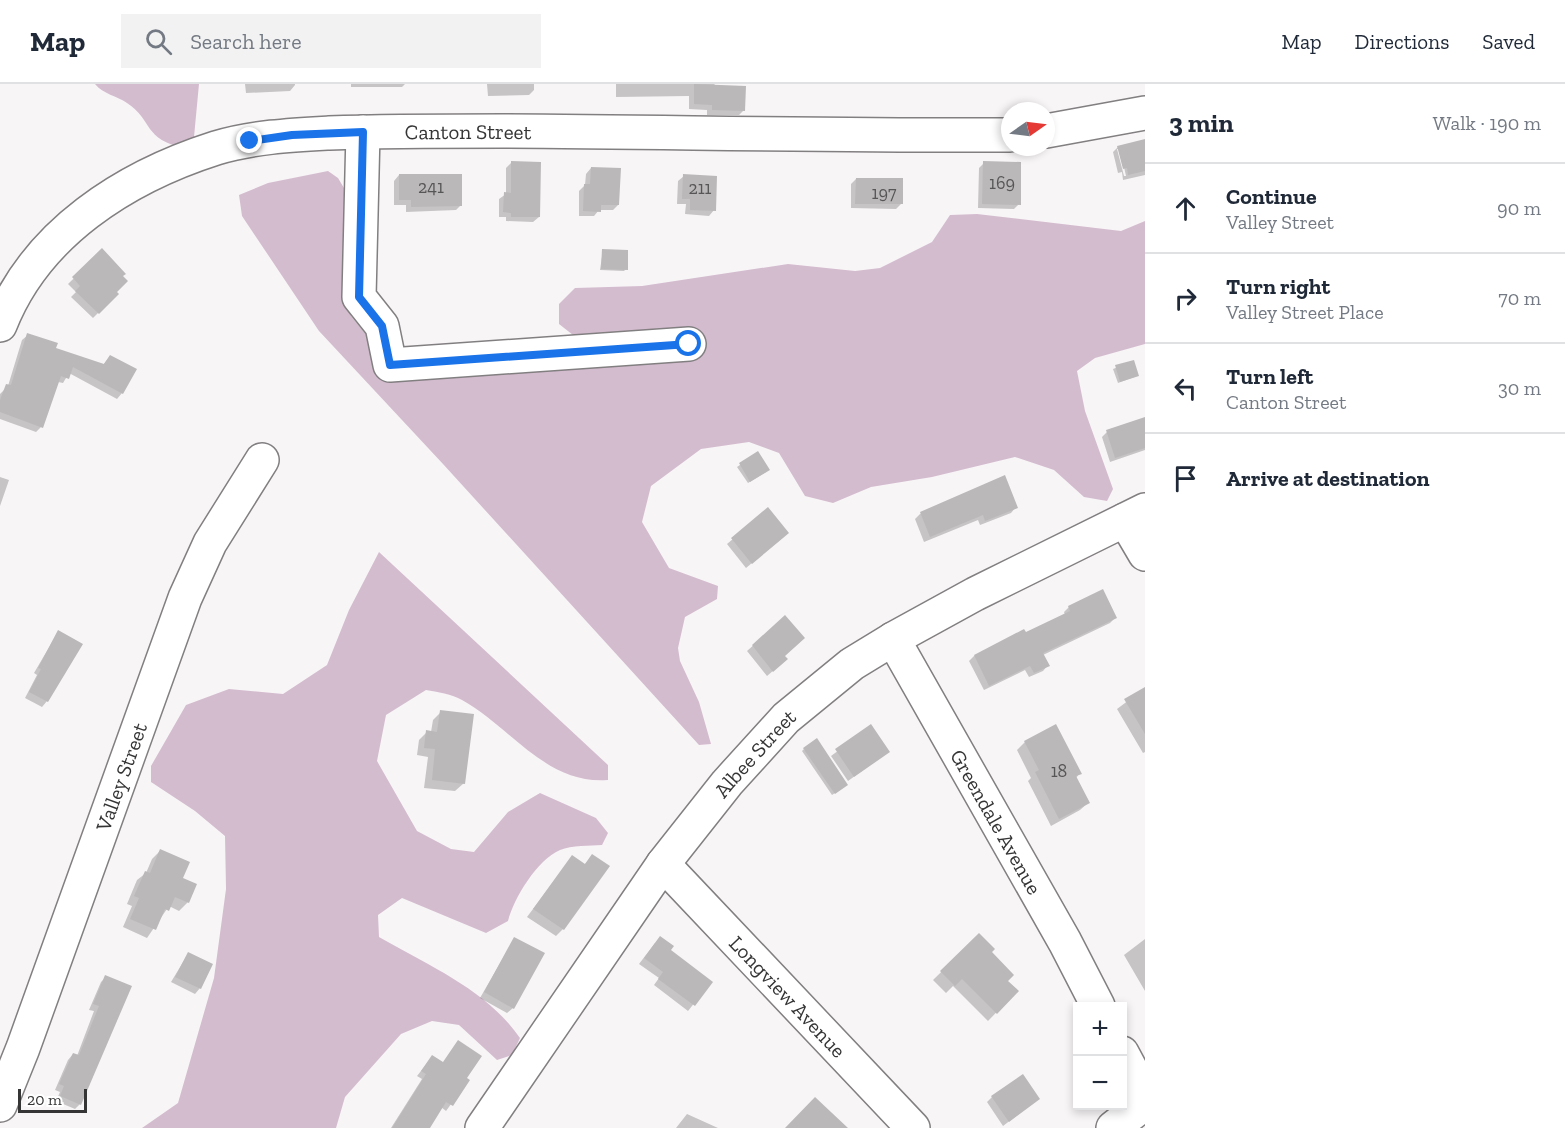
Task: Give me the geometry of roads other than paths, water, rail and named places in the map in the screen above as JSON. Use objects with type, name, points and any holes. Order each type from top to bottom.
[{"type":"street","points":[[1055,129],[1145,113]]},
{"type":"street","points":[[363,132],[359,297],[382,326],[390,365],[689,344]]},
{"type":"street","name":"Canton Street","points":[[2,305],[31,267],[72,225],[112,194],[147,176],[218,148],[250,141],[292,135],[363,132],[1001,135]]},
{"type":"street","name":"Valley Street","points":[[0,1105],[23,1048],[185,598],[210,543],[262,460]]},
{"type":"street","points":[[1135,515],[1145,554]]},
{"type":"street","name":"Albee Street","points":[[482,1128],[663,864],[727,783],[786,718],[852,664],[893,639],[975,594],[1135,515]]},
{"type":"street","name":"Greendale Avenue","points":[[893,639],[1065,942],[1096,1002]]},
{"type":"street","name":"Longview Avenue","points":[[663,864],[913,1128]]},
{"type":"street","points":[[1124,1056],[1145,1096]]},
{"type":"street","points":[[1113,1128],[1145,1103]]}]
